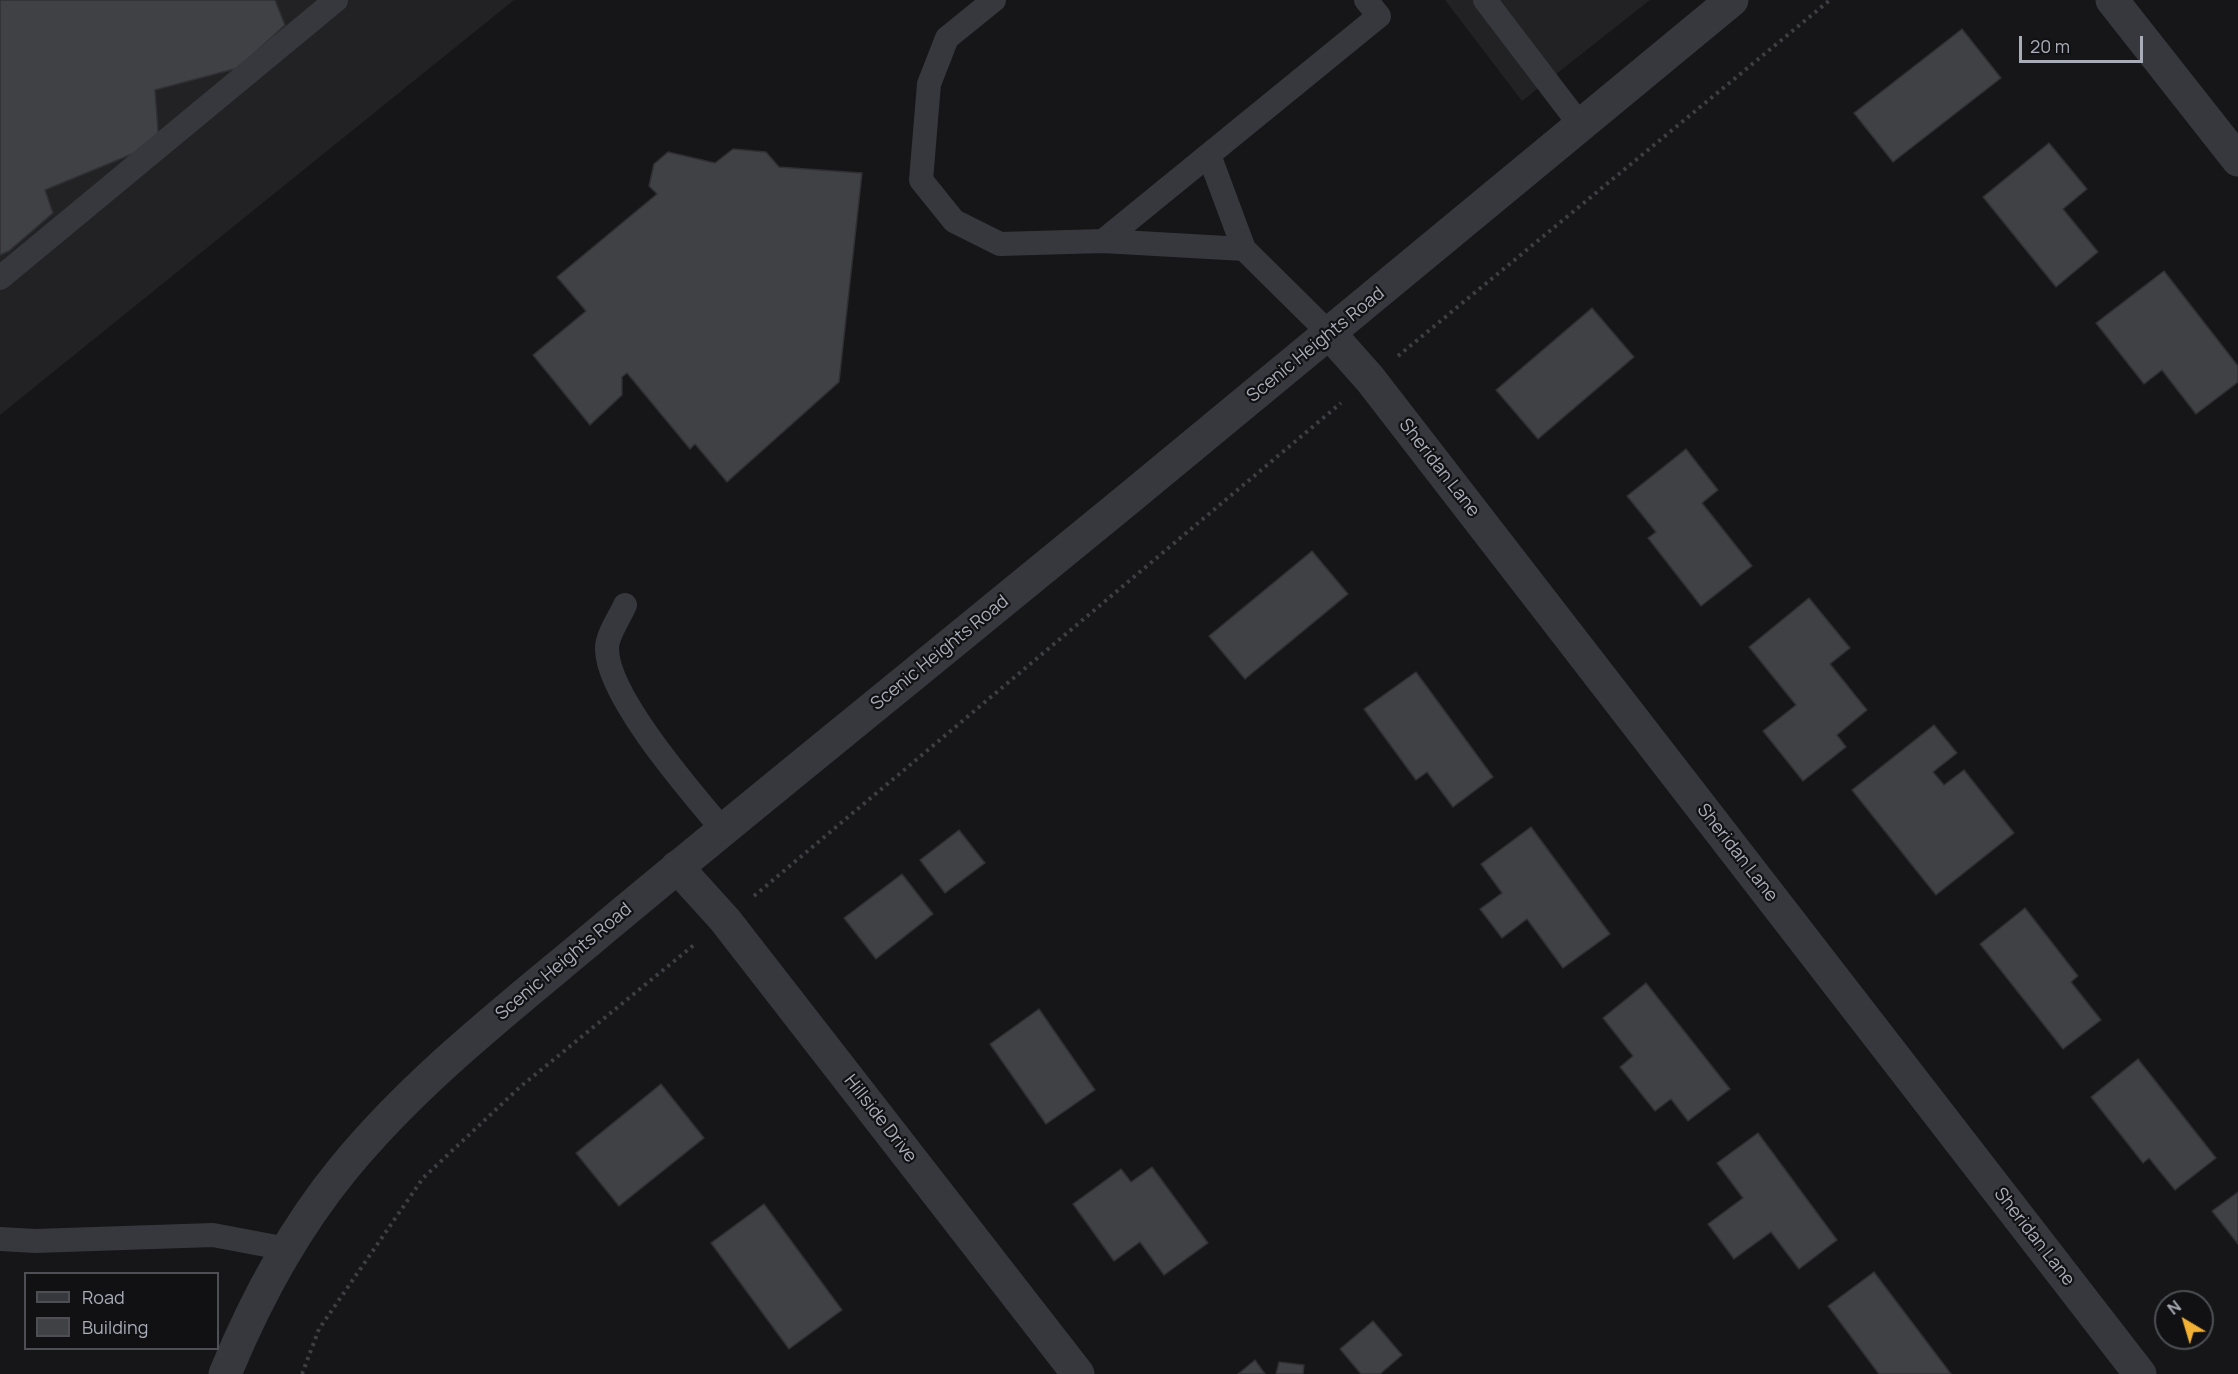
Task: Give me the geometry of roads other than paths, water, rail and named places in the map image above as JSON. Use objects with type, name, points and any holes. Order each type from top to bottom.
[{"type":"street","name":"Scenic Heights Road","points":[[225,1374],[254,1307],[287,1249],[342,1170],[398,1107],[480,1033],[677,867],[1330,334],[1732,0]]},
{"type":"street","points":[[2112,0],[2238,160]]},
{"type":"street","name":"Sheridan Lane","points":[[1330,334],[1370,379],[2140,1374]]},
{"type":"street","name":"Hillside Drive","points":[[677,867],[725,920],[1078,1374]]},
{"type":"lane","points":[[0,278],[336,0]]},
{"type":"lane","points":[[994,0],[947,38],[929,84],[921,180],[954,221],[999,244],[1103,241],[1244,249]]},
{"type":"lane","points":[[1103,241],[1379,16],[1366,0]]},
{"type":"lane","points":[[1485,0],[1581,126]]},
{"type":"lane","points":[[1209,155],[1244,249],[1330,334]]},
{"type":"lane","points":[[625,605],[606,646],[619,686],[629,707],[672,768],[723,830]]},
{"type":"lane","points":[[0,1239],[35,1241],[213,1235],[287,1249]]}]
